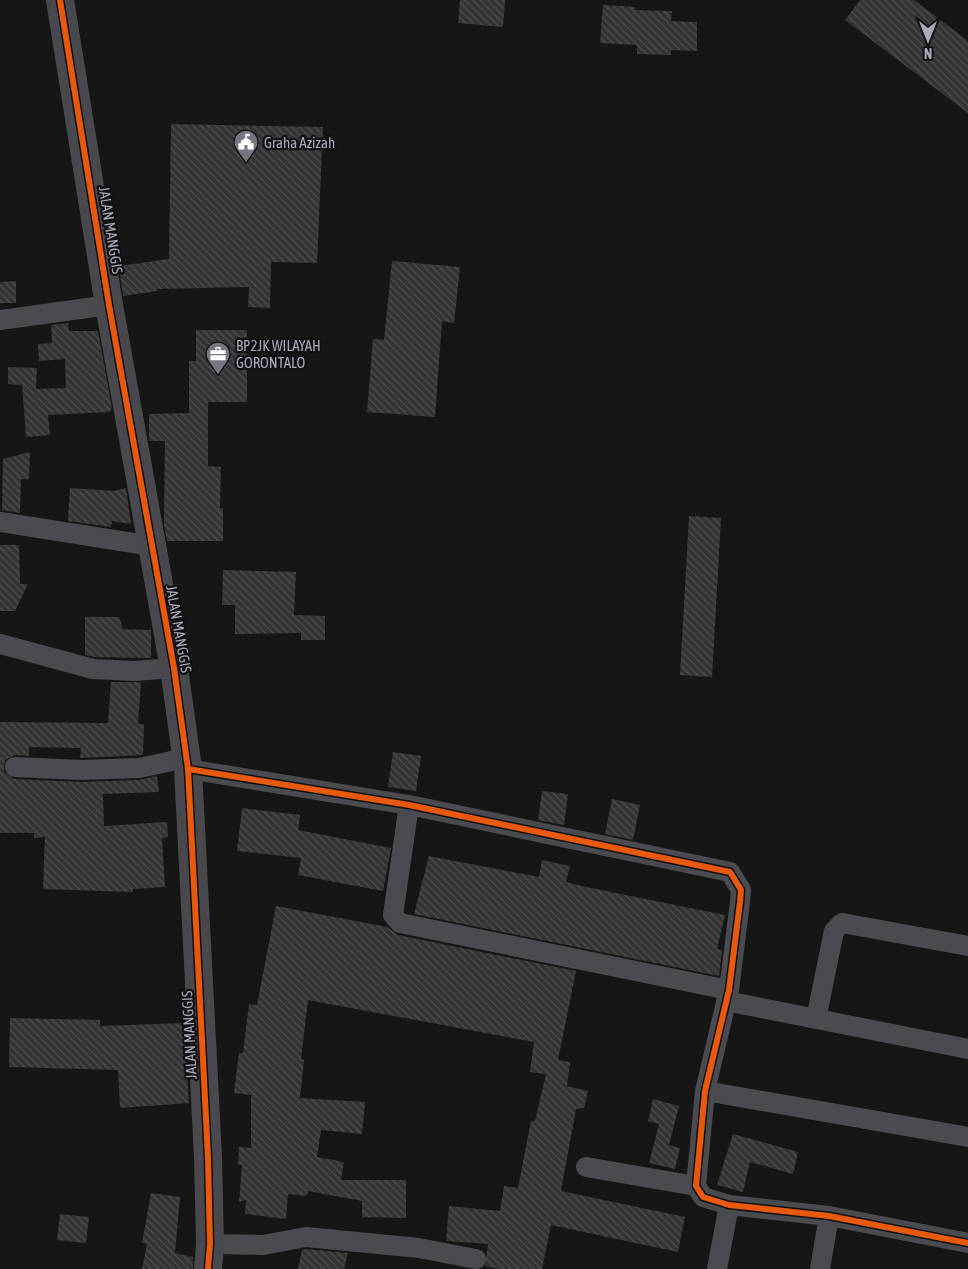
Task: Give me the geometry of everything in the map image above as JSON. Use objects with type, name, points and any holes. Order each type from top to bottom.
[{"type":"street","name":"JALAN MANGGIS","points":[[60,0],[110,305],[174,668],[187,764],[194,868],[209,1257]]},
{"type":"street","points":[[0,320],[110,305]]},
{"type":"street","points":[[0,522],[152,546]]},
{"type":"street","points":[[0,644],[93,669],[134,671],[174,668]]},
{"type":"street","points":[[15,767],[81,770],[187,764],[409,805],[730,872],[741,890],[727,996],[704,1091],[696,1186],[703,1197],[729,1205],[829,1216],[968,1244]]},
{"type":"street","points":[[409,805],[393,915],[400,923],[727,996],[816,1019],[968,1049]]},
{"type":"street","points":[[816,1019],[834,931],[842,923],[968,946]]},
{"type":"street","points":[[704,1091],[968,1138]]},
{"type":"street","points":[[586,1167],[696,1186]]},
{"type":"street","points":[[717,1269],[729,1205]]},
{"type":"street","points":[[820,1269],[829,1216]]},
{"type":"street","points":[[209,1257],[306,1237],[419,1248],[476,1258]]},
{"type":"building","points":[[460,0],[505,0],[503,27],[458,23]]},
{"type":"building","points":[[860,0],[914,0],[968,41],[968,113],[845,20]]},
{"type":"building","points":[[603,5],[635,7],[635,10],[672,11],[671,21],[697,22],[697,51],[671,50],[671,55],[637,54],[637,45],[600,43]]},
{"type":"building","points":[[171,124],[323,127],[317,263],[271,262],[270,308],[248,307],[249,287],[157,289],[157,291],[123,296],[119,266],[169,259]]},
{"type":"building","points":[[392,261],[460,267],[454,323],[442,321],[435,417],[367,412],[373,339],[384,340]]},
{"type":"building","points":[[16,281],[16,303],[0,303],[0,282]]},
{"type":"building","points":[[68,323],[69,331],[98,331],[112,408],[110,412],[48,415],[50,435],[26,437],[22,385],[8,384],[8,367],[37,368],[36,389],[66,388],[65,359],[39,361],[38,344],[52,343],[51,325]]},
{"type":"building","points":[[196,330],[247,330],[247,402],[208,402],[208,466],[221,467],[220,508],[223,508],[223,541],[167,541],[164,525],[165,441],[149,441],[149,414],[189,413],[189,361],[196,361]]},
{"type":"building","points":[[30,452],[29,479],[21,479],[20,513],[2,510],[3,459]]},
{"type":"building","points":[[70,488],[113,491],[126,488],[131,524],[112,521],[111,527],[68,521]]},
{"type":"building","points":[[689,516],[721,518],[712,677],[680,675]]},
{"type":"building","points":[[0,545],[19,545],[20,584],[28,584],[15,611],[0,611]]},
{"type":"building","points":[[223,570],[296,572],[294,615],[325,616],[325,640],[301,640],[301,633],[235,634],[235,605],[222,605]]},
{"type":"building","points":[[85,617],[119,617],[123,629],[151,630],[151,658],[95,657],[85,655]]},
{"type":"building","points":[[111,682],[141,682],[138,724],[144,724],[143,755],[80,758],[81,748],[29,747],[29,756],[15,755],[5,760],[4,772],[14,779],[80,782],[139,780],[157,776],[159,792],[103,794],[104,826],[167,822],[168,837],[162,838],[165,887],[133,889],[133,892],[43,889],[45,837],[34,838],[34,833],[0,833],[0,722],[108,723]]},
{"type":"building","points":[[393,752],[421,756],[416,791],[388,787]]},
{"type":"building","points":[[542,791],[568,794],[564,825],[538,820]]},
{"type":"building","points":[[612,799],[640,805],[633,840],[605,834]]},
{"type":"building","points":[[242,808],[300,815],[298,830],[391,848],[383,891],[298,875],[301,858],[237,851]]},
{"type":"building","points":[[429,856],[539,877],[542,860],[570,866],[566,882],[725,915],[717,949],[722,950],[719,976],[414,914]]},
{"type":"building","points":[[276,906],[387,927],[398,935],[576,971],[558,1060],[570,1062],[567,1086],[588,1091],[584,1108],[576,1109],[561,1191],[685,1217],[678,1252],[551,1225],[542,1269],[499,1269],[485,1266],[488,1244],[446,1241],[449,1206],[500,1211],[504,1186],[518,1188],[531,1121],[535,1121],[546,1074],[530,1072],[534,1042],[308,1000],[301,1059],[304,1060],[300,1098],[365,1102],[362,1134],[321,1130],[317,1157],[344,1162],[341,1180],[406,1180],[406,1218],[362,1217],[362,1201],[308,1191],[307,1196],[288,1194],[286,1219],[245,1214],[246,1200],[239,1202],[242,1165],[238,1165],[239,1147],[251,1148],[251,1095],[234,1093],[239,1053],[243,1053],[249,1004],[257,1005]]},
{"type":"building","points":[[10,1018],[100,1020],[100,1026],[184,1023],[189,1103],[120,1108],[118,1070],[9,1067]]},
{"type":"building","points":[[653,1099],[679,1106],[669,1145],[680,1148],[675,1169],[649,1163],[659,1124],[648,1121]]},
{"type":"building","points":[[733,1134],[798,1152],[793,1174],[750,1162],[743,1192],[717,1185]]},
{"type":"building","points":[[151,1193],[180,1197],[175,1253],[193,1257],[193,1269],[142,1269],[147,1244],[142,1243]]},
{"type":"building","points":[[60,1214],[89,1217],[86,1243],[57,1240]]},
{"type":"building","points":[[302,1250],[348,1253],[344,1269],[298,1269]]},
{"type":"cycle path","points":[[60,0],[109,305],[174,668],[188,769],[208,1157],[210,1244],[208,1269]]},
{"type":"cycle path","points":[[188,769],[409,805],[730,872],[741,890],[729,990],[705,1091],[696,1186],[703,1197],[729,1205],[829,1216],[968,1243]]},
{"type":"place","name":"Graha Azizah","points":[[246,163]]},
{"type":"place","name":"BP2JK WILAYAH GORONTALO","points":[[218,375]]}]
